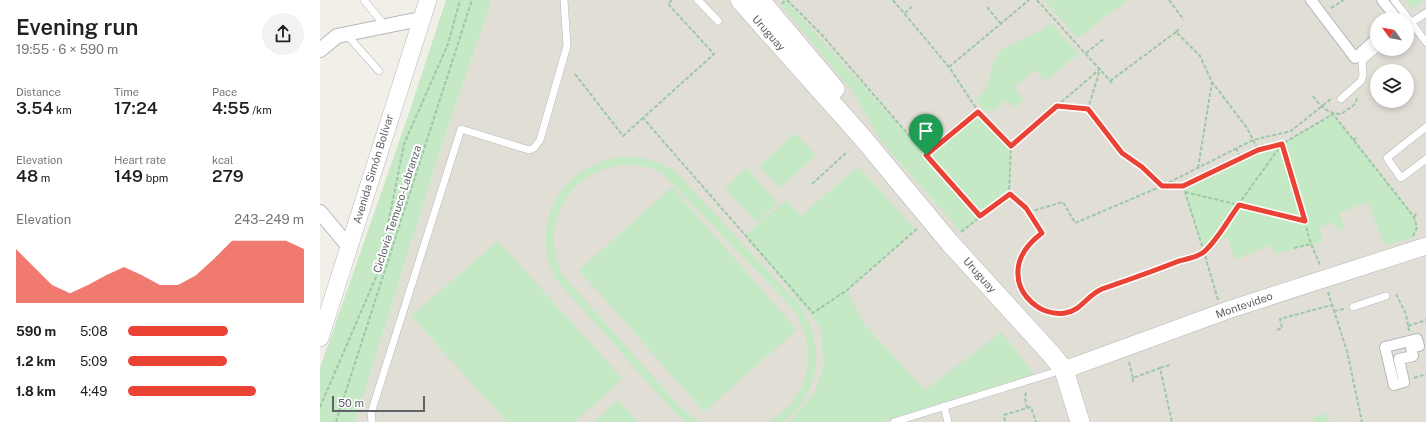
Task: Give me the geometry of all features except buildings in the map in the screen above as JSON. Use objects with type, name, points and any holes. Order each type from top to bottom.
[{"type":"main road","name":"Uruguay","points":[[740,0],[862,137],[950,243],[1064,370],[1080,422]]},
{"type":"main road","name":"Uruguay","points":[[760,0],[802,48],[839,94],[862,137]]},
{"type":"street","name":"Avenida Simón Bolívar","points":[[320,338],[420,19],[428,0]]},
{"type":"street","points":[[1311,0],[1356,58],[1370,45]]},
{"type":"street","points":[[1382,0],[1391,12]]},
{"type":"street","points":[[320,50],[337,36],[420,19]]},
{"type":"street","points":[[320,212],[349,247]]},
{"type":"street","name":"Montevideo","points":[[1064,370],[1324,278],[1420,242]]},
{"type":"street","points":[[1417,340],[1419,346],[1411,348],[1413,356],[1399,359],[1404,382],[1394,385],[1385,347],[1410,341],[1417,340]]},
{"type":"lane","points":[[364,0],[385,26]]},
{"type":"lane","points":[[372,422],[371,413],[461,129],[529,150],[534,148],[540,140],[568,46],[564,0]]},
{"type":"lane","points":[[698,0],[718,21]]},
{"type":"lane","points":[[1394,0],[1402,12]]},
{"type":"lane","points":[[1414,21],[1426,13]]},
{"type":"lane","points":[[1414,29],[1426,42]]},
{"type":"lane","points":[[346,34],[379,71]]},
{"type":"lane","points":[[1339,97],[1361,81],[1363,75],[1362,63],[1370,54]]},
{"type":"lane","points":[[1426,127],[1387,158],[1401,178],[1426,160]]},
{"type":"lane","points":[[1353,307],[1386,296]]},
{"type":"lane","points":[[894,422],[1064,370]]},
{"type":"lane","points":[[944,406],[948,422]]},
{"type":"path","points":[[320,407],[379,270],[404,144],[448,44],[460,0]]},
{"type":"path","name":"Ciclovía Temuco-Labranza","points":[[336,422],[472,0]]},
{"type":"path","points":[[575,74],[623,136],[714,54],[664,0]]},
{"type":"path","points":[[668,4],[672,0]]},
{"type":"path","points":[[787,0],[822,35],[980,216]]},
{"type":"path","points":[[893,0],[949,67],[978,112],[1011,146],[1010,194],[1029,212],[1042,233],[1029,244],[1023,253],[1018,270],[1018,278],[1026,295],[1034,305],[1044,311],[1054,314],[1074,312],[1095,292],[1204,252],[1282,144]]},
{"type":"path","points":[[949,67],[1029,0]]},
{"type":"path","points":[[1037,0],[1113,84]]},
{"type":"path","points":[[1169,0],[1184,20]]},
{"type":"path","points":[[1327,4],[1331,9],[1344,0]]},
{"type":"path","points":[[987,6],[1001,24]]},
{"type":"path","points":[[905,13],[912,7]]},
{"type":"path","points":[[1110,80],[1180,28]]},
{"type":"path","points":[[1176,32],[1200,56],[1212,82],[1235,109],[1258,150]]},
{"type":"path","points":[[1086,53],[1105,38]]},
{"type":"path","points":[[1011,146],[1100,69]]},
{"type":"path","points":[[1088,109],[1100,69]]},
{"type":"path","points":[[1198,168],[1212,82]]},
{"type":"path","points":[[1313,96],[1322,108],[1333,114],[1414,217],[1420,242]]},
{"type":"path","points":[[1029,212],[1064,202],[1075,223],[1162,186],[1253,140],[1291,131],[1339,97]]},
{"type":"path","points":[[1057,106],[1088,109],[1122,153],[1142,167],[1162,186],[1183,186],[1258,150],[1282,144],[1333,114],[1341,114],[1354,105]]},
{"type":"path","points":[[926,155],[978,112]]},
{"type":"path","points":[[643,118],[813,313],[847,290],[929,218]]},
{"type":"path","points":[[1353,140],[1358,137]]},
{"type":"path","points":[[1282,144],[1311,244],[1322,270]]},
{"type":"path","points":[[1236,148],[1240,158]]},
{"type":"path","points":[[812,184],[846,153]]},
{"type":"path","points":[[1183,186],[1220,306]]},
{"type":"path","points":[[1185,192],[1305,221]]},
{"type":"path","points":[[950,243],[980,216],[1010,194]]},
{"type":"path","points":[[1414,217],[1417,213]]},
{"type":"path","points":[[1294,248],[1311,244]]},
{"type":"path","points":[[1327,288],[1346,351],[1362,422]]},
{"type":"path","points":[[1396,293],[1406,314],[1410,341]]},
{"type":"path","points":[[1277,330],[1282,328],[1280,319],[1332,305]]},
{"type":"path","points":[[1408,326],[1426,320]]},
{"type":"path","points":[[1125,348],[1133,383]]},
{"type":"path","points":[[1133,378],[1170,365]]},
{"type":"path","points":[[1160,368],[1172,422]]},
{"type":"path","points":[[1027,408],[1025,398],[1028,380]]},
{"type":"path","points":[[1005,421],[1004,415],[1031,407],[1036,422]]},
{"type":"shaded area","points":[[492,0],[1426,0],[1426,422],[355,422],[444,139]]},
{"type":"green space","points":[[446,0],[492,0],[444,139],[355,422],[320,422],[320,368],[408,116]]},
{"type":"green space","points":[[785,0],[926,155],[978,111],[1011,145],[1009,194],[961,232],[881,141],[850,88],[781,5]]},
{"type":"green space","points":[[1044,0],[1128,0],[1077,38]]},
{"type":"green space","points":[[1405,0],[1424,0],[1412,9]]},
{"type":"green space","points":[[1051,23],[1079,54],[1045,81],[1036,70],[1014,87],[1024,100],[1013,108],[1007,100],[992,112],[982,108],[976,101],[987,87],[994,61],[1002,49],[1040,31]]},
{"type":"green space","points":[[1333,114],[1414,217],[1417,227],[1413,238],[1384,245],[1368,202],[1339,213],[1345,228],[1337,231],[1333,222],[1319,228],[1323,241],[1275,254],[1271,245],[1235,260],[1228,238],[1202,245],[1183,186],[1258,150],[1282,144]]},
{"type":"green space","points":[[795,133],[816,155],[780,188],[759,166]]},
{"type":"green space","points":[[617,157],[633,157],[647,160],[661,164],[675,171],[799,304],[813,335],[816,351],[816,367],[806,397],[796,410],[783,422],[767,422],[782,412],[794,400],[802,387],[807,372],[808,356],[806,340],[801,324],[793,309],[662,173],[637,166],[614,166],[593,174],[576,187],[563,205],[555,226],[555,249],[562,274],[680,407],[700,422],[685,422],[674,412],[555,278],[548,258],[546,238],[548,219],[554,201],[565,186],[579,173],[597,163]]},
{"type":"green space","points":[[858,166],[915,229],[847,290],[864,324],[925,390],[1002,332],[1034,374],[881,422],[789,422],[814,393],[824,365],[820,327],[745,235],[786,200],[801,216]]},
{"type":"green space","points":[[746,168],[778,203],[757,222],[725,188]]},
{"type":"green space","points":[[672,187],[797,330],[704,412],[579,270]]},
{"type":"green space","points":[[498,241],[623,379],[574,422],[507,422],[411,316]]},
{"type":"green space","points":[[618,400],[638,422],[594,422]]},
{"type":"green space","points":[[1327,414],[1329,422],[1314,422],[1313,417]]},
{"type":"route","points":[[1057,106],[1088,109],[1122,153],[1142,167],[1162,186],[1183,186],[1258,150],[1282,144],[1305,221],[1239,205],[1204,252],[1095,292],[1074,312],[1054,314],[1044,311],[1034,305],[1026,295],[1018,278],[1020,260],[1023,253],[1029,244],[1042,233],[1026,208],[1010,194],[980,216],[926,155],[978,112],[1011,146],[1057,106]]}]
